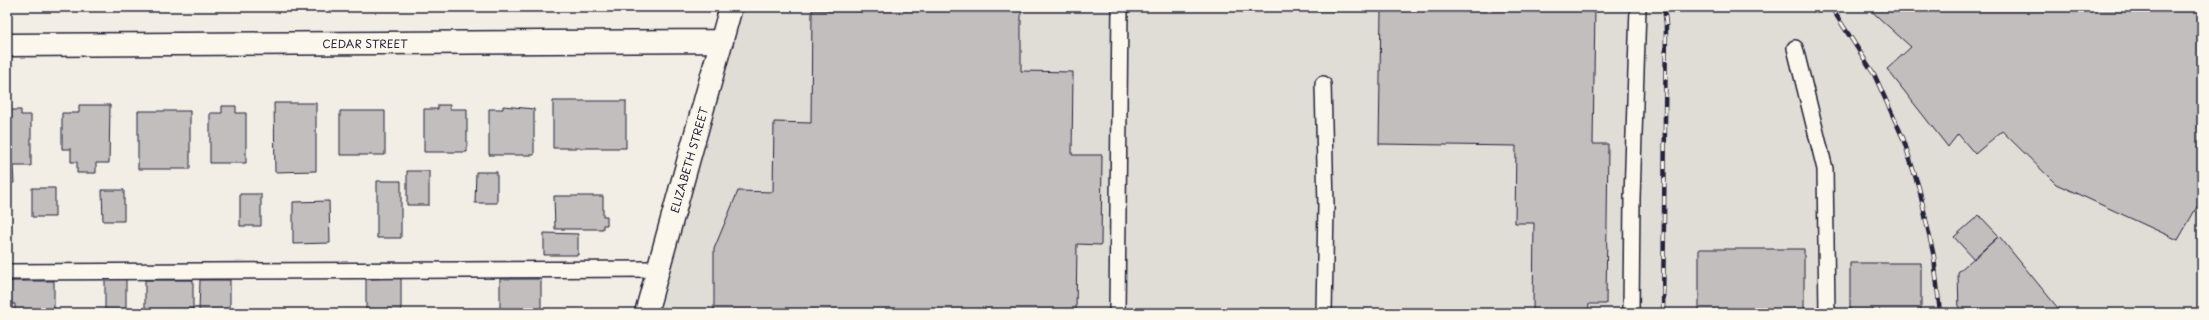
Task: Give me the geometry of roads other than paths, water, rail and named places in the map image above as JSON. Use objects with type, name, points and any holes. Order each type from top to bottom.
[{"type":"street","name":"ELIZABETH STREET","points":[[646,313],[731,7]]},
{"type":"street","name":"CEDAR STREET","points":[[7,45],[722,41]]},
{"type":"lane","points":[[1117,313],[1120,7]]},
{"type":"lane","points":[[1631,313],[1632,198],[1638,7]]},
{"type":"lane","points":[[1795,48],[1825,169],[1827,313]]},
{"type":"lane","points":[[1323,84],[1326,206],[1324,313]]},
{"type":"lane","points":[[7,272],[658,269]]},
{"type":"railway","points":[[1663,313],[1666,24],[1664,7]]},
{"type":"railway","points":[[1831,7],[1874,74],[1903,138],[1919,188],[1934,257],[1940,313]]}]
